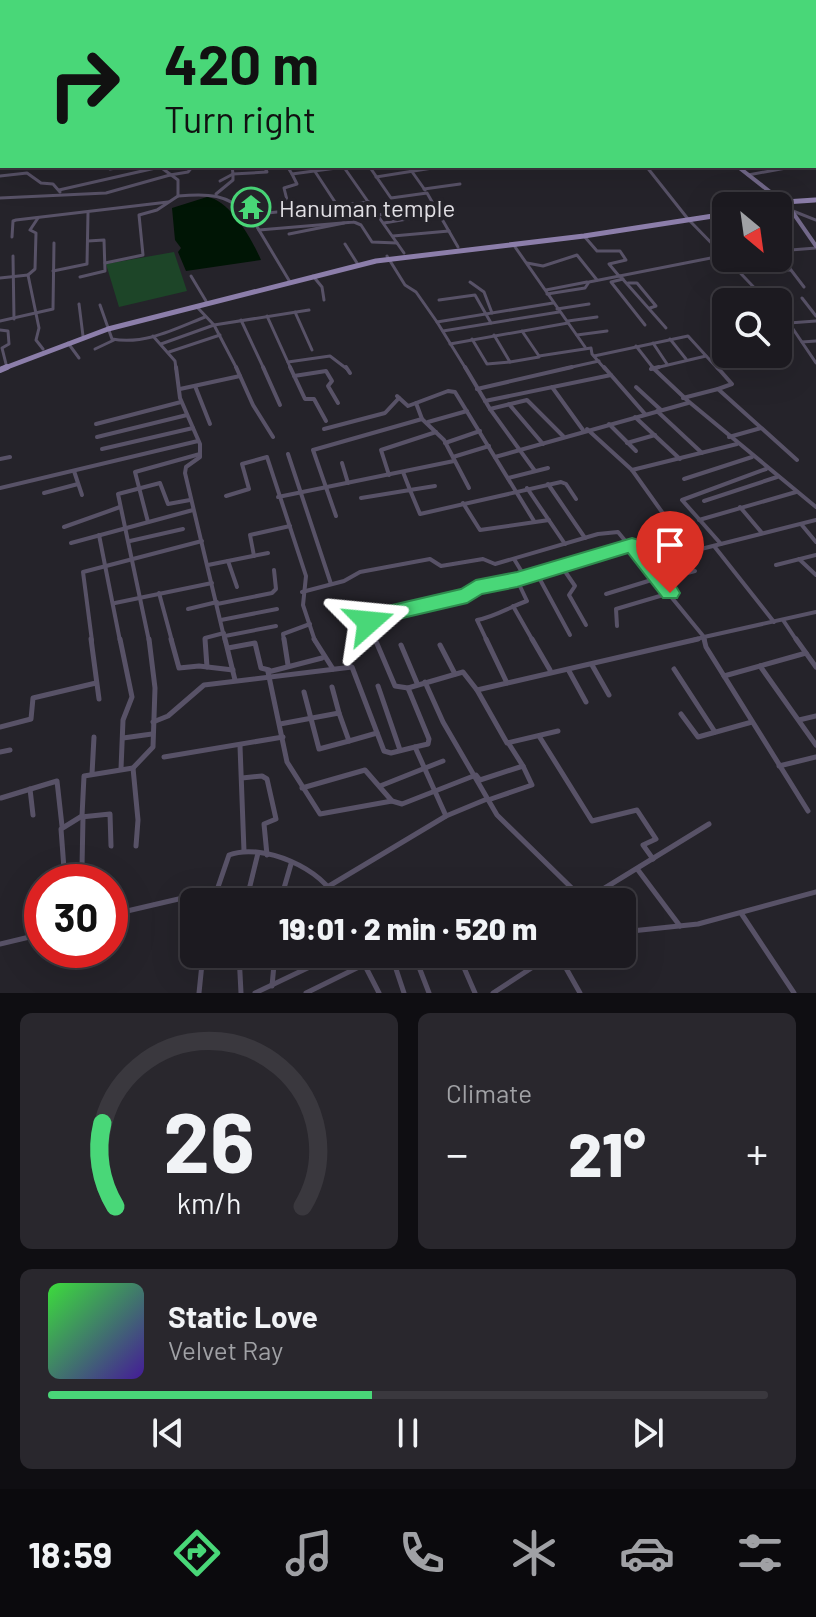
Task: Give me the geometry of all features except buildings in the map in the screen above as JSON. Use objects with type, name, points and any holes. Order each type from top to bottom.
[{"type":"main road","points":[[739,168],[768,192]]},
{"type":"main road","points":[[792,204],[816,200]]},
{"type":"main road","points":[[2,367],[108,328],[357,263],[584,236],[712,215]]},
{"type":"main road","points":[[792,215],[797,220]]},
{"type":"main road","points":[[792,215],[816,247]]},
{"type":"main road","points":[[2,367],[43,349],[108,328],[404,253],[583,235],[689,219]]},
{"type":"street","points":[[110,169],[116,168]]},
{"type":"street","points":[[0,198],[32,199],[100,185],[117,176],[151,168]]},
{"type":"street","points":[[161,168],[178,180],[178,196]]},
{"type":"street","points":[[60,192],[135,186],[188,172],[191,168]]},
{"type":"street","points":[[216,194],[233,180],[232,168]]},
{"type":"street","points":[[220,181],[233,174],[267,172],[265,168]]},
{"type":"street","points":[[287,200],[284,188],[297,185],[288,168]]},
{"type":"street","points":[[292,174],[322,168]]},
{"type":"street","points":[[344,168],[404,253]]},
{"type":"street","points":[[370,168],[393,198],[460,184]]},
{"type":"street","points":[[410,168],[458,247]]},
{"type":"street","points":[[376,177],[432,168]]},
{"type":"street","points":[[648,168],[712,243]]},
{"type":"street","points":[[748,175],[786,168]]},
{"type":"street","points":[[314,170],[338,205]]},
{"type":"street","points":[[0,176],[27,173],[41,183],[53,184],[60,192]]},
{"type":"street","points":[[105,263],[143,255],[139,215],[157,210],[178,196],[216,194],[230,196],[250,215],[290,281]]},
{"type":"street","points":[[12,237],[13,221],[168,202]]},
{"type":"street","points":[[250,215],[369,202]]},
{"type":"street","points":[[792,210],[816,220]]},
{"type":"street","points":[[378,215],[406,211],[413,218],[384,223]]},
{"type":"street","points":[[53,271],[87,264],[88,213]]},
{"type":"street","points":[[0,278],[28,275],[35,267],[36,233],[30,230],[38,218]]},
{"type":"street","points":[[258,230],[358,222],[375,243],[397,243]]},
{"type":"street","points":[[289,234],[344,223]]},
{"type":"street","points":[[393,236],[449,231]]},
{"type":"street","points":[[584,236],[597,251],[620,251],[626,260],[609,264],[666,328]]},
{"type":"street","points":[[80,277],[103,273],[104,240],[88,241]]},
{"type":"street","points":[[0,321],[53,309],[54,243]]},
{"type":"street","points":[[345,244],[357,263]]},
{"type":"street","points":[[513,244],[585,347],[593,349],[593,355],[645,414]]},
{"type":"street","points":[[792,250],[816,247]]},
{"type":"street","points":[[525,262],[543,266],[577,255],[597,280]]},
{"type":"street","points":[[13,256],[14,319]]},
{"type":"street","points":[[388,257],[405,285],[416,292],[437,322],[490,409],[535,471]]},
{"type":"street","points":[[546,292],[712,260]]},
{"type":"street","points":[[740,272],[755,288]]},
{"type":"street","points":[[792,272],[804,287]]},
{"type":"street","points":[[28,275],[39,330],[36,340],[43,349]]},
{"type":"street","points":[[191,276],[206,301]]},
{"type":"street","points":[[313,276],[322,287],[324,300]]},
{"type":"street","points":[[621,277],[611,282],[645,325]]},
{"type":"street","points":[[470,282],[484,292],[491,323]]},
{"type":"street","points":[[439,300],[475,295],[490,314]]},
{"type":"street","points":[[792,322],[816,318],[802,298]]},
{"type":"street","points":[[437,322],[553,303]]},
{"type":"street","points":[[79,304],[83,336]]},
{"type":"street","points":[[442,331],[589,304]]},
{"type":"street","points":[[100,305],[114,340]]},
{"type":"street","points":[[196,306],[220,335],[273,437]]},
{"type":"street","points":[[161,344],[214,325],[309,310]]},
{"type":"street","points":[[295,312],[312,350]]},
{"type":"street","points":[[267,316],[305,399],[314,399],[326,421]]},
{"type":"street","points":[[95,349],[114,340],[137,341],[205,317]]},
{"type":"street","points":[[450,344],[597,317]]},
{"type":"street","points":[[241,320],[280,405]]},
{"type":"street","points":[[792,328],[816,363]]},
{"type":"street","points":[[0,330],[8,331],[9,344],[2,350],[2,367]]},
{"type":"street","points":[[522,331],[539,356]]},
{"type":"street","points":[[577,335],[607,331]]},
{"type":"street","points":[[169,352],[220,335]]},
{"type":"street","points":[[494,335],[510,362]]},
{"type":"street","points":[[153,336],[177,364],[181,402],[198,441],[198,462],[185,468],[190,500],[235,680]]},
{"type":"street","points":[[580,350],[583,354],[593,355],[688,336],[732,384],[683,398]]},
{"type":"street","points":[[472,339],[487,364],[585,347]]},
{"type":"street","points":[[670,339],[687,360]]},
{"type":"street","points":[[801,342],[816,341]]},
{"type":"street","points":[[68,343],[79,358]]},
{"type":"street","points":[[653,343],[668,364]]},
{"type":"street","points":[[636,346],[651,369],[688,403],[816,507]]},
{"type":"street","points":[[288,362],[333,355],[342,360],[350,373]]},
{"type":"street","points":[[651,369],[706,356]]},
{"type":"street","points":[[477,389],[599,361]]},
{"type":"street","points":[[294,376],[326,371],[332,381],[328,386],[338,403]]},
{"type":"street","points":[[485,401],[611,375]]},
{"type":"street","points":[[179,389],[240,376]]},
{"type":"street","points":[[195,386],[210,424]]},
{"type":"street","points":[[552,387],[585,430],[632,470],[662,512],[696,549],[816,520]]},
{"type":"street","points":[[636,387],[703,454]]},
{"type":"street","points":[[718,389],[797,460]]},
{"type":"street","points":[[324,429],[385,413],[398,397],[406,406],[452,390],[534,521]]},
{"type":"street","points":[[490,409],[529,401],[563,437]]},
{"type":"street","points":[[96,424],[181,402]]},
{"type":"street","points":[[416,403],[422,419]]},
{"type":"street","points":[[495,457],[688,403]]},
{"type":"street","points":[[509,404],[543,444]]},
{"type":"street","points":[[428,422],[467,411]]},
{"type":"street","points":[[97,437],[187,415]]},
{"type":"street","points":[[635,417],[680,460]]},
{"type":"street","points":[[336,516],[313,450],[422,419],[445,443],[469,488]]},
{"type":"street","points":[[609,424],[636,451]]},
{"type":"street","points":[[102,449],[193,428]]},
{"type":"street","points":[[728,437],[761,428]]},
{"type":"street","points":[[445,443],[480,431]]},
{"type":"street","points":[[389,475],[381,450],[436,432]]},
{"type":"street","points":[[627,443],[655,435]]},
{"type":"street","points":[[0,488],[198,441]]},
{"type":"street","points":[[632,470],[737,444]]},
{"type":"street","points":[[278,497],[403,472],[489,446]]},
{"type":"street","points":[[148,522],[136,472],[200,454]]},
{"type":"street","points":[[288,454],[331,585]]},
{"type":"street","points":[[0,459],[10,457]]},
{"type":"street","points":[[226,496],[249,489],[242,464],[267,457],[306,576],[302,592],[305,614],[322,658],[333,669]]},
{"type":"street","points":[[684,479],[752,457]]},
{"type":"street","points":[[342,463],[348,483]]},
{"type":"street","points":[[507,478],[548,468]]},
{"type":"street","points":[[721,544],[683,504],[685,498],[766,469]]},
{"type":"street","points":[[74,471],[82,495]]},
{"type":"street","points":[[403,472],[418,513],[548,484],[564,483],[576,499]]},
{"type":"street","points":[[704,501],[777,477]]},
{"type":"street","points":[[44,493],[78,484]]},
{"type":"street","points":[[82,864],[82,779],[92,774],[133,768],[152,750],[155,688],[141,597],[118,494],[162,484],[169,505],[190,500]]},
{"type":"street","points":[[548,484],[585,538]]},
{"type":"street","points":[[361,498],[435,486]]},
{"type":"street","points":[[527,488],[565,544]]},
{"type":"street","points":[[698,520],[796,492]]},
{"type":"street","points":[[463,503],[480,530],[549,520]]},
{"type":"street","points":[[64,527],[120,507]]},
{"type":"street","points":[[740,507],[763,534]]},
{"type":"street","points":[[71,543],[193,510]]},
{"type":"street","points":[[801,524],[816,542]]},
{"type":"street","points":[[254,556],[250,535],[290,526]]},
{"type":"street","points":[[130,541],[183,529]]},
{"type":"street","points":[[302,592],[331,585],[360,572],[427,559],[441,566],[478,559],[495,564],[585,538],[618,532],[632,545],[704,637],[706,647],[808,811]]},
{"type":"street","points":[[99,535],[132,697],[123,720],[121,769]]},
{"type":"street","points":[[99,699],[82,574],[202,541]]},
{"type":"street","points":[[218,888],[229,855],[234,851],[267,855],[291,864],[329,886],[446,816],[532,785],[465,673],[408,688],[395,686],[369,625],[370,619],[467,595],[476,587],[517,580],[632,545]]},
{"type":"street","points":[[714,546],[774,622]]},
{"type":"street","points":[[640,556],[672,547]]},
{"type":"street","points":[[208,565],[268,553]]},
{"type":"street","points":[[776,565],[816,555]]},
{"type":"street","points":[[514,559],[525,577]]},
{"type":"street","points":[[799,559],[816,575]]},
{"type":"street","points":[[228,561],[237,587]]},
{"type":"street","points":[[562,567],[575,586],[569,595],[586,625]]},
{"type":"street","points":[[188,609],[272,593],[276,589],[274,570]]},
{"type":"street","points":[[606,594],[695,571]]},
{"type":"street","points":[[537,574],[570,635]]},
{"type":"street","points":[[507,683],[477,623],[478,620],[494,617],[500,610],[527,601],[517,580]]},
{"type":"street","points":[[115,603],[212,583]]},
{"type":"street","points":[[159,593],[178,667],[233,670]]},
{"type":"street","points":[[617,626],[616,609],[670,593]]},
{"type":"street","points":[[513,606],[550,671]]},
{"type":"street","points":[[221,620],[277,609]]},
{"type":"street","points":[[477,690],[816,612]]},
{"type":"street","points":[[783,620],[816,667]]},
{"type":"street","points":[[288,665],[283,634],[310,624]]},
{"type":"street","points":[[207,667],[205,638],[276,626]]},
{"type":"street","points":[[228,648],[255,643],[261,668],[269,674],[287,762],[315,810],[322,815],[392,801],[402,804],[476,775],[480,780],[523,766]]},
{"type":"street","points":[[401,645],[417,684]]},
{"type":"street","points":[[440,645],[455,674]]},
{"type":"street","points":[[724,676],[806,653]]},
{"type":"street","points":[[269,674],[288,665],[322,658]]},
{"type":"street","points":[[592,665],[609,695]]},
{"type":"street","points":[[760,666],[816,745]]},
{"type":"street","points":[[153,722],[168,716],[201,686],[269,674],[352,667],[384,751],[400,750],[428,744],[429,739],[408,688]]},
{"type":"street","points":[[674,669],[715,732]]},
{"type":"street","points":[[569,671],[586,702]]},
{"type":"street","points":[[425,682],[473,776],[497,815],[570,888]]},
{"type":"street","points":[[0,727],[31,719],[33,698],[96,683]]},
{"type":"street","points":[[378,686],[400,750]]},
{"type":"street","points":[[332,687],[349,741]]},
{"type":"street","points":[[304,692],[319,749],[377,733]]},
{"type":"street","points":[[280,724],[339,713]]},
{"type":"street","points":[[681,714],[696,736],[752,722]]},
{"type":"street","points":[[798,720],[816,716]]},
{"type":"street","points":[[509,744],[558,731]]},
{"type":"street","points":[[123,738],[153,733]]},
{"type":"street","points":[[539,736],[591,820],[595,822],[637,810],[656,839],[643,845],[653,859]]},
{"type":"street","points":[[92,774],[94,737]]},
{"type":"street","points":[[164,757],[283,737]]},
{"type":"street","points":[[240,746],[244,851]]},
{"type":"street","points":[[415,747],[446,816]]},
{"type":"street","points":[[0,752],[10,750]]},
{"type":"street","points":[[779,766],[816,757]]},
{"type":"street","points":[[380,786],[443,761]]},
{"type":"street","points":[[133,768],[138,820],[136,846]]},
{"type":"street","points":[[302,788],[361,770],[368,772],[392,801]]},
{"type":"street","points":[[242,778],[262,776],[267,779],[276,819],[264,824],[267,855]]},
{"type":"street","points":[[1,798],[57,781],[64,864]]},
{"type":"street","points":[[30,788],[33,815]]},
{"type":"street","points":[[62,826],[82,817],[110,814],[111,846]]},
{"type":"street","points":[[606,888],[709,824]]},
{"type":"street","points":[[249,888],[258,853]]},
{"type":"street","points":[[284,888],[291,864]]},
{"type":"street","points":[[638,870],[681,926]]},
{"type":"street","points":[[636,931],[681,926],[816,892]]},
{"type":"street","points":[[128,911],[180,899]]},
{"type":"street","points":[[741,913],[794,993]]},
{"type":"street","points":[[0,944],[24,938]]},
{"type":"street","points":[[199,993],[202,968]]},
{"type":"street","points":[[240,968],[241,993]]},
{"type":"street","points":[[272,986],[274,968]]},
{"type":"street","points":[[255,993],[309,968]]},
{"type":"street","points":[[306,993],[357,968]]},
{"type":"street","points":[[367,968],[379,993]]},
{"type":"street","points":[[396,968],[404,993]]},
{"type":"street","points":[[419,968],[429,993]]},
{"type":"street","points":[[464,968],[475,993]]},
{"type":"street","points":[[493,993],[533,968]]},
{"type":"street","points":[[565,968],[580,993]]},
{"type":"green space","points":[[174,252],[187,291],[119,307],[106,264]]},
{"type":"shaded area","points":[[207,197],[224,205],[232,213],[261,260],[186,271],[178,252],[181,248],[175,240],[172,208]]},
{"type":"place","name":"Hanuman temple","points":[[251,207]]},
{"type":"route","points":[[369,622],[375,617],[471,594],[476,587],[517,580],[632,545],[670,593]]}]
